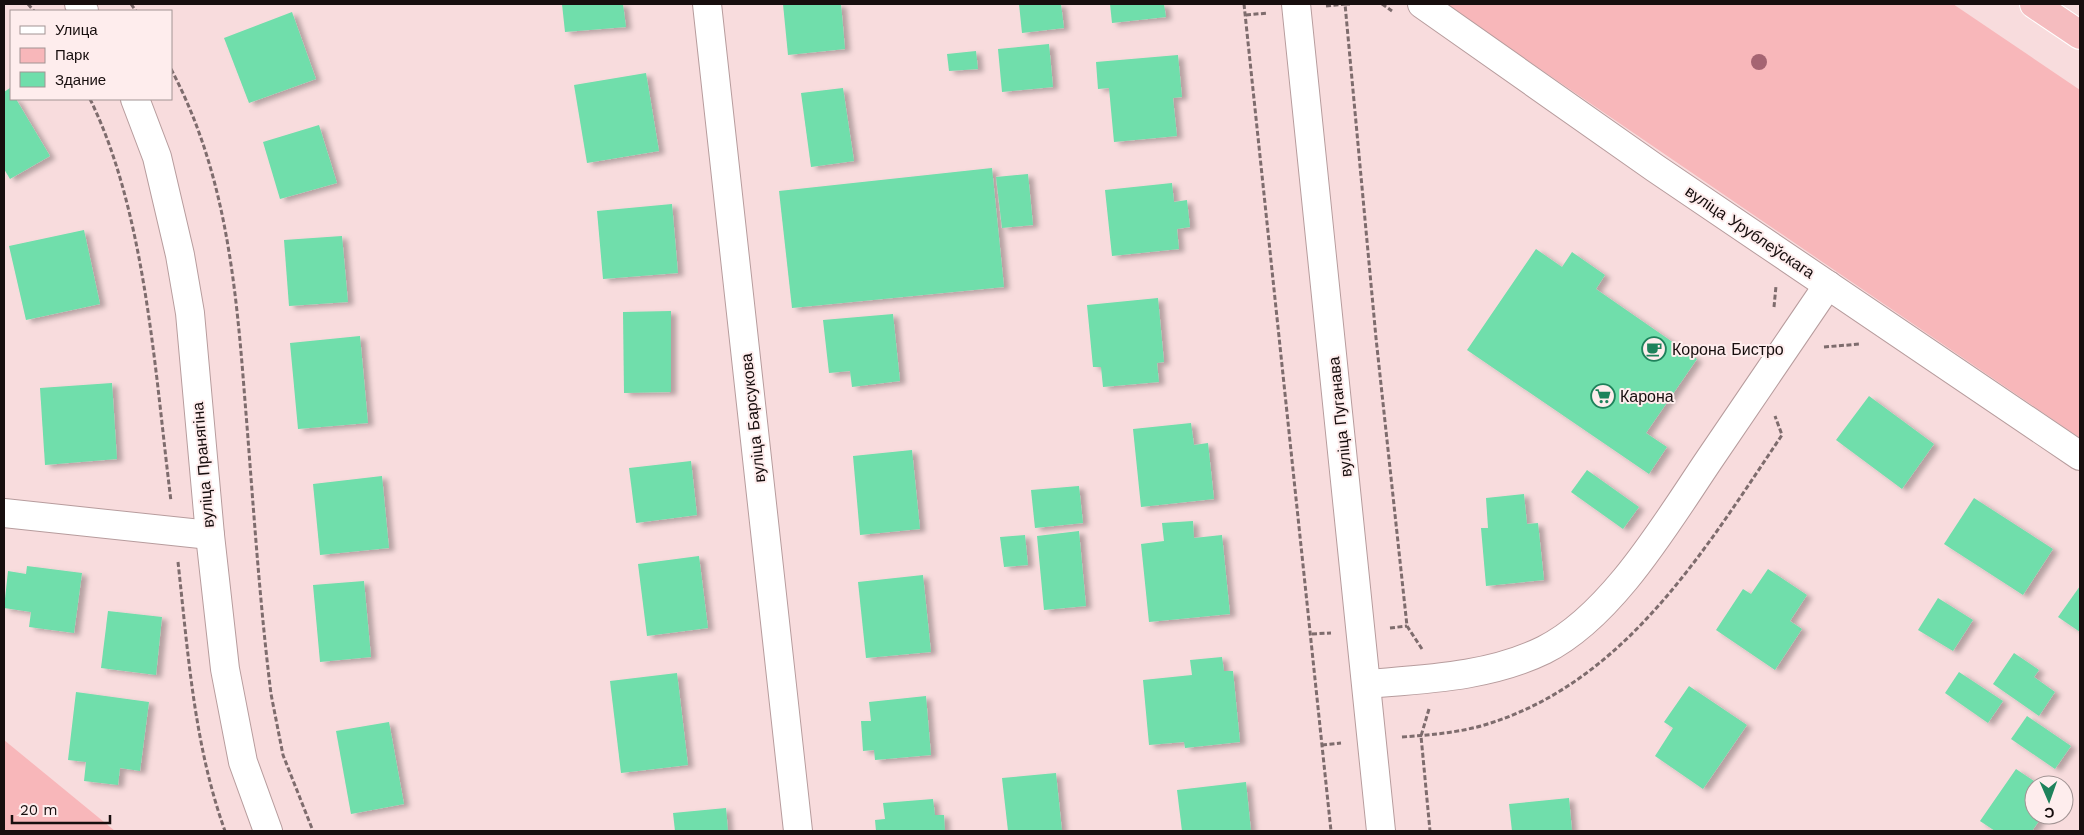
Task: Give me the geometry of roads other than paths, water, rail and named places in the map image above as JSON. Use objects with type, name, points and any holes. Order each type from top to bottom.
[{"type":"highway","points":[[2034,4],[2080,35]]},
{"type":"street","name":"вуліца Барсукова","points":[[707,4],[798,831]]},
{"type":"street","name":"вуліца Пуганава","points":[[1296,4],[1381,831]]},
{"type":"street","name":"вуліца Урублеўскага","points":[[1422,4],[1655,168],[2080,456]]},
{"type":"street","name":"вуліца Пранягіна","points":[[136,100],[157,156],[180,256],[190,313],[210,535],[234,720],[243,762],[268,831]]},
{"type":"street","points":[[1367,684],[1428,679],[1482,671],[1525,659],[1565,638],[1610,595],[1659,534],[1828,285]]},
{"type":"street","points":[[4,513],[210,535]]},
{"type":"place","name":"Корона Бистро","points":[[1654,349]]},
{"type":"place","name":"Карона","points":[[1603,396]]}]
